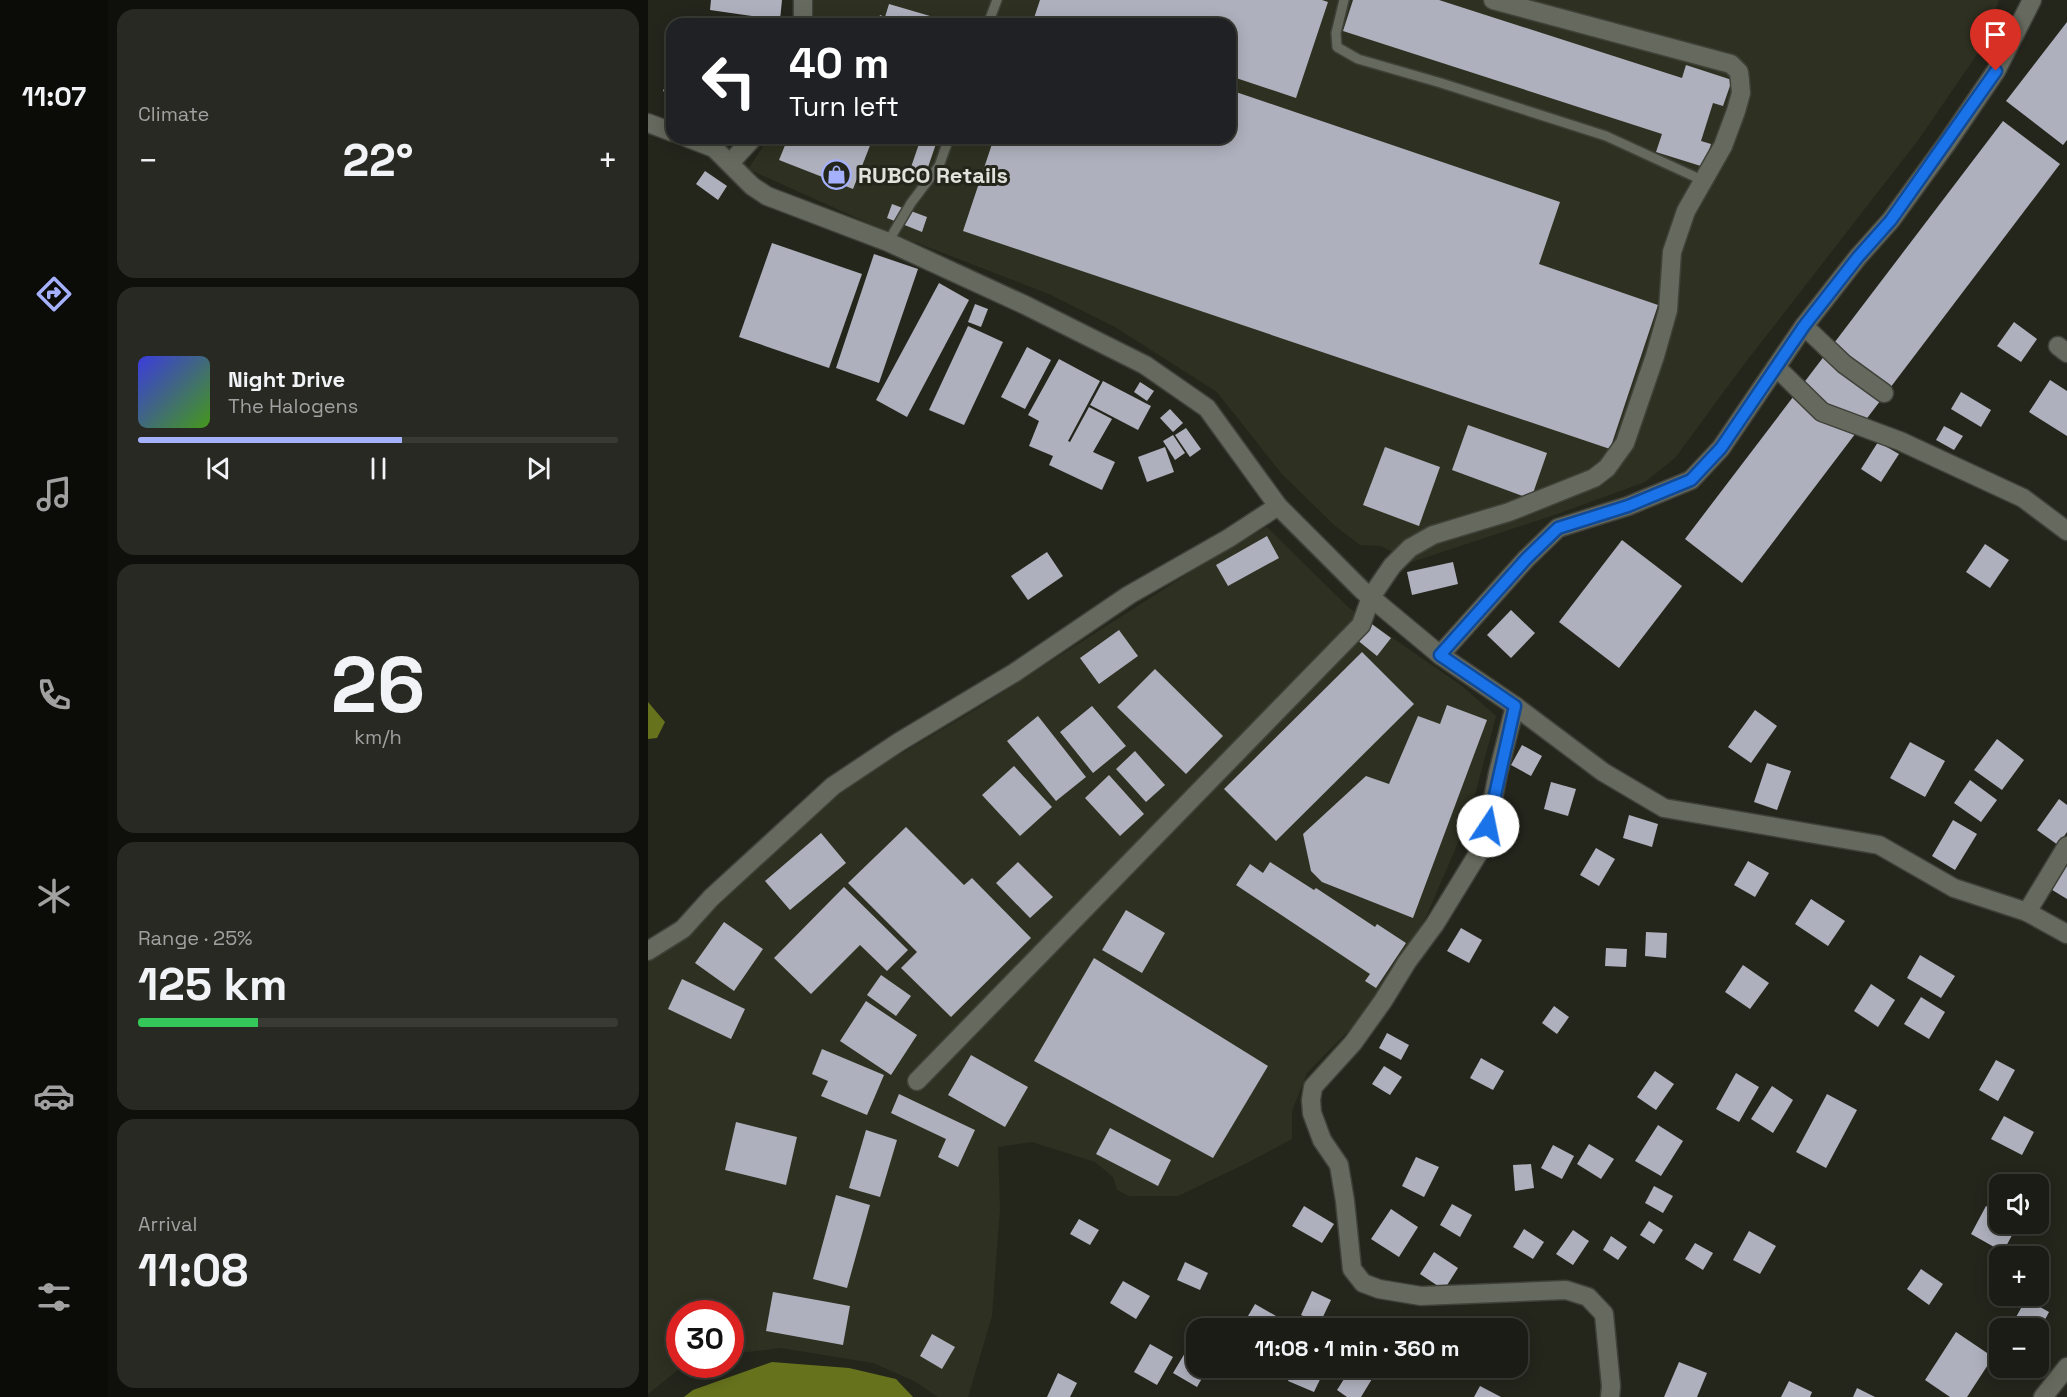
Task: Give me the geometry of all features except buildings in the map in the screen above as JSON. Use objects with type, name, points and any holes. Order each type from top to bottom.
[{"type":"street","points":[[803,0],[803,18]]},
{"type":"street","points":[[917,1081],[1361,625],[1371,597],[1392,566],[1410,548],[1433,535],[1509,512],[1594,478],[1606,468],[1625,442],[1655,356],[1668,310],[1672,252],[1686,211],[1723,146],[1740,93],[1739,72],[1731,64],[1493,0]]},
{"type":"street","points":[[1440,655],[1526,559],[1558,528],[1628,506],[1691,480],[1721,448],[1804,326],[1858,257],[1891,220],[1947,143],[1996,71],[2032,0]]},
{"type":"street","points":[[648,123],[666,130]]},
{"type":"street","points":[[704,144],[714,148],[752,186],[767,196],[888,242],[1025,305],[1145,364],[1207,408],[1278,506],[1362,590],[1440,655],[1515,706],[1603,772],[1664,807],[1879,844],[1954,888],[2026,912],[2067,934]]},
{"type":"street","points":[[730,163],[747,144]]},
{"type":"street","points":[[1804,326],[1844,364],[1884,393]]},
{"type":"street","points":[[1776,367],[1822,412],[1900,441],[2023,498],[2067,531]]},
{"type":"street","points":[[648,951],[683,929],[711,898],[832,786],[899,742],[1014,673],[1130,595],[1229,538],[1278,506]]},
{"type":"street","points":[[1515,706],[1498,773],[1484,844],[1435,924],[1407,962],[1383,1001],[1353,1043],[1313,1087],[1312,1113],[1322,1140],[1339,1165],[1346,1202],[1352,1269],[1363,1283],[1379,1289],[1421,1296],[1566,1290],[1588,1297],[1604,1314],[1610,1397]]},
{"type":"street","points":[[2026,912],[2067,846]]},
{"type":"street","points":[[2043,1397],[2067,1367]]},
{"type":"lane","points":[[990,18],[997,0]]},
{"type":"lane","points":[[1344,0],[1336,33],[1337,46],[1358,59],[1606,136],[1704,181]]},
{"type":"lane","points":[[888,242],[911,203],[939,166],[947,144]]},
{"type":"shaded area","points":[[814,0],[1999,0],[1982,47],[1919,139],[1742,367],[1675,458],[1645,482],[1412,562],[1381,546],[1360,545],[1334,525],[1281,473],[1217,392],[1115,327],[1049,294],[881,229],[748,169],[765,144],[1236,144],[1236,18],[814,18]]},
{"type":"shaded area","points":[[1267,527],[1348,607],[1462,686],[1496,716],[1469,817],[1426,917],[1368,1011],[1307,1073],[1292,1111],[1292,1139],[1178,1196],[1129,1196],[1117,1190],[1113,1177],[1095,1162],[1032,1142],[998,1147],[1000,1208],[992,1316],[968,1397],[938,1397],[914,1381],[873,1363],[781,1348],[744,1352],[744,1300],[666,1300],[666,1378],[668,1378],[648,1394],[648,962],[678,944],[823,806],[872,771],[975,710],[1200,566]]},
{"type":"shaded area","points":[[648,702],[665,722],[657,738],[648,739]]},
{"type":"shaded area","points":[[772,1362],[849,1368],[896,1379],[913,1397],[684,1397],[693,1390],[727,1378],[744,1378],[744,1372]]},
{"type":"place","name":"RUBCO Retails","points":[[837,175]]},
{"type":"route","points":[[1488,826],[1498,773],[1515,706],[1440,655],[1526,559],[1558,528],[1628,506],[1691,480],[1721,448],[1804,326],[1858,257],[1891,220],[1996,71]]}]
